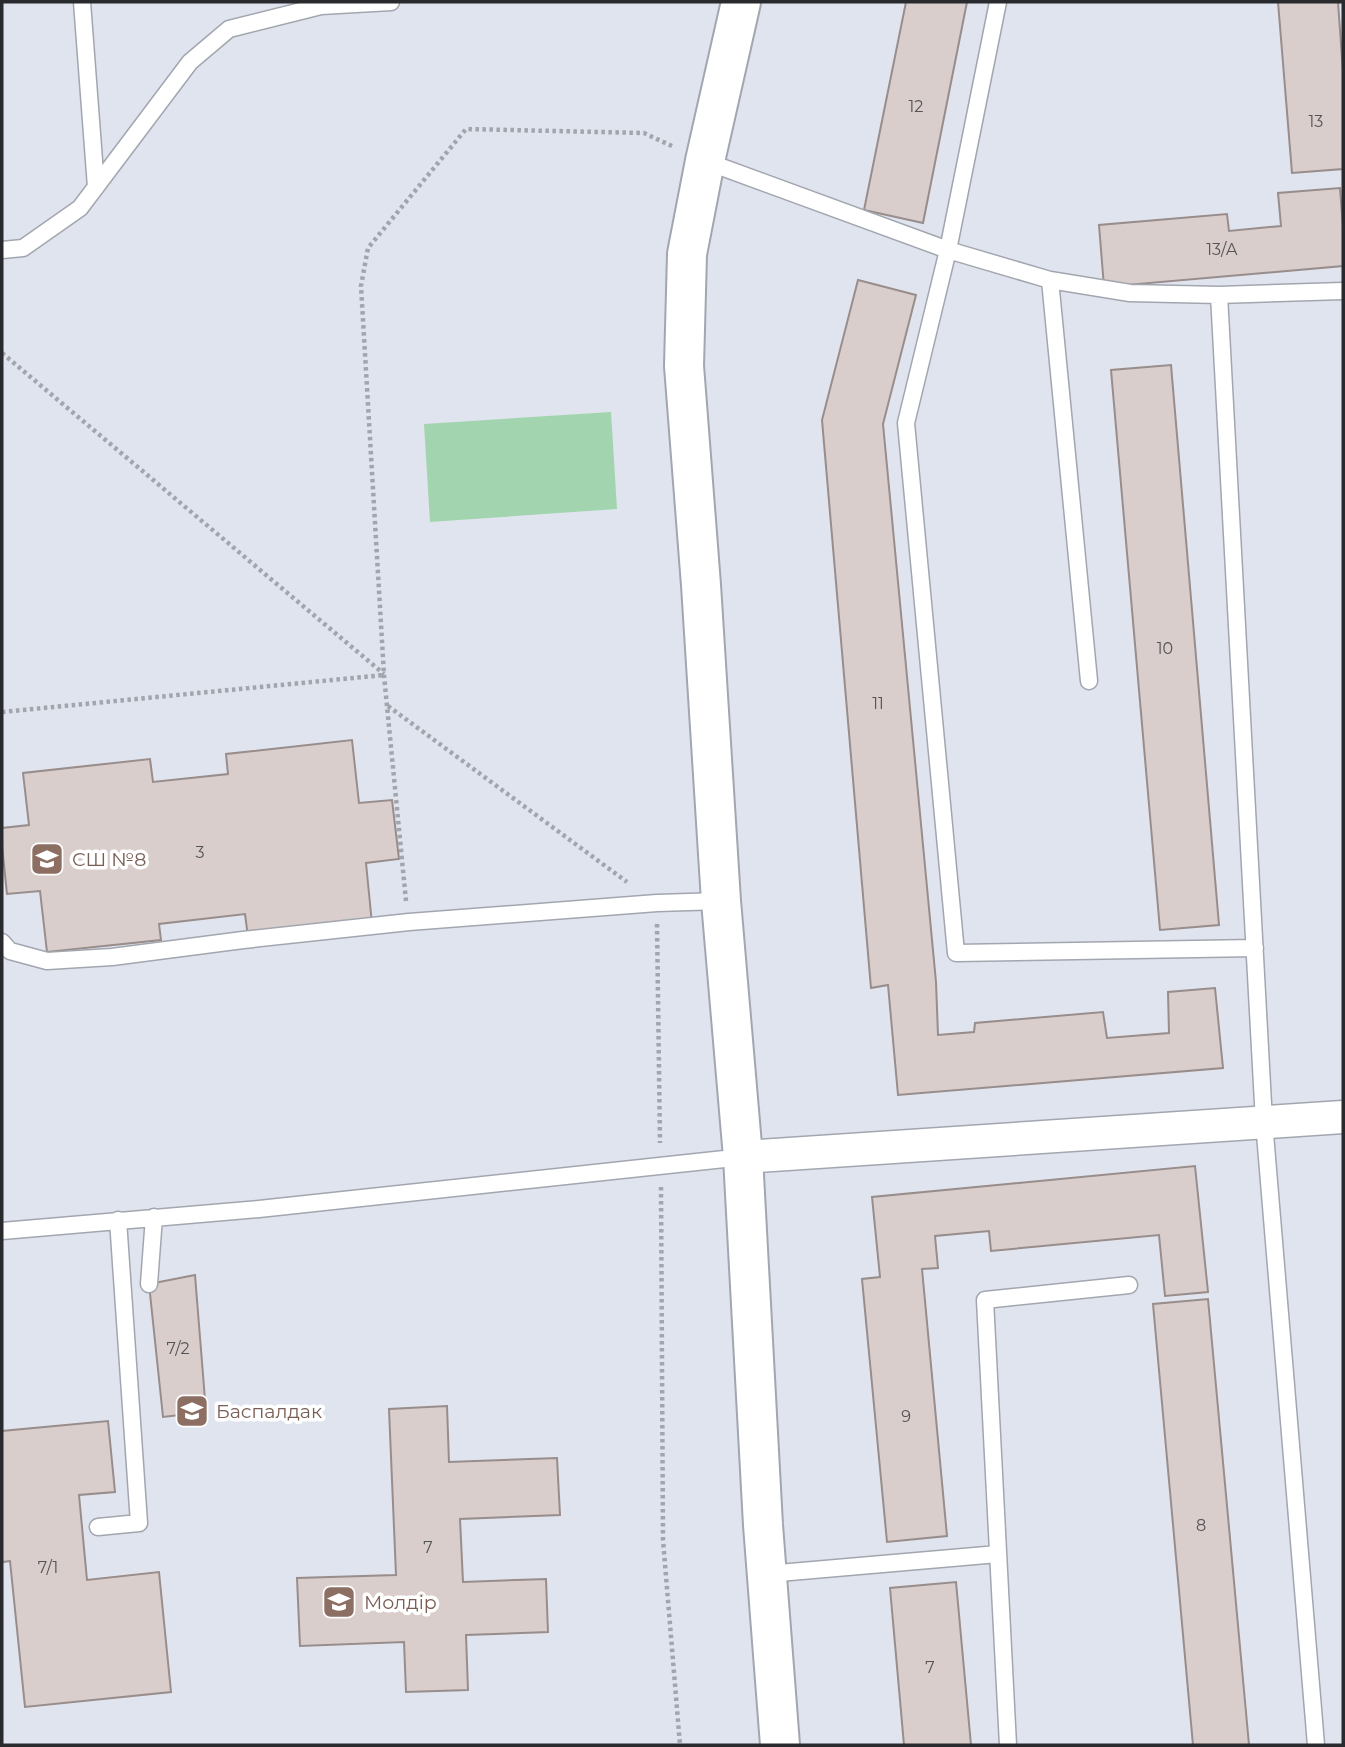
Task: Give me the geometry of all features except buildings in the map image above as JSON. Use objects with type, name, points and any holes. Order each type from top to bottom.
[{"type":"street","points":[[741,2],[687,254],[684,366],[704,624],[721,901],[743,1157],[766,1574],[780,1745]]},
{"type":"street","points":[[743,1157],[1343,1117]]},
{"type":"lane","points":[[82,2],[96,187]]},
{"type":"lane","points":[[2,250],[23,248],[80,208],[190,62],[229,29],[321,4],[391,2]]},
{"type":"lane","points":[[998,2],[948,250],[906,423],[956,953],[1255,948]]},
{"type":"lane","points":[[705,161],[948,250],[1050,281],[1130,293],[1219,295],[1343,291]]},
{"type":"lane","points":[[1050,281],[1089,681]]},
{"type":"lane","points":[[1219,295],[1264,1122],[1316,1745]]},
{"type":"lane","points":[[2,942],[10,951],[47,961],[111,957],[409,922],[657,903],[721,901]]},
{"type":"lane","points":[[2,1231],[259,1209],[743,1157]]},
{"type":"lane","points":[[149,1284],[154,1217]]},
{"type":"lane","points":[[97,1527],[139,1523],[118,1220]]},
{"type":"lane","points":[[1008,1745],[985,1300],[1129,1285]]},
{"type":"lane","points":[[766,1574],[998,1554]]},
{"type":"path","points":[[409,922],[384,674],[361,285],[368,248],[466,129],[644,134],[705,161]]},
{"type":"path","points":[[2,353],[384,674]]},
{"type":"path","points":[[2,712],[384,674]]},
{"type":"path","points":[[660,1166],[663,1540],[680,1745]]},
{"type":"green space","points":[[611,412],[617,509],[430,522],[424,424]]},
{"type":"place","name":"СШ №8","points":[[47,859]]},
{"type":"place","name":"Баспалдак","points":[[192,1411]]},
{"type":"place","name":"Молдiр","points":[[339,1602]]}]
